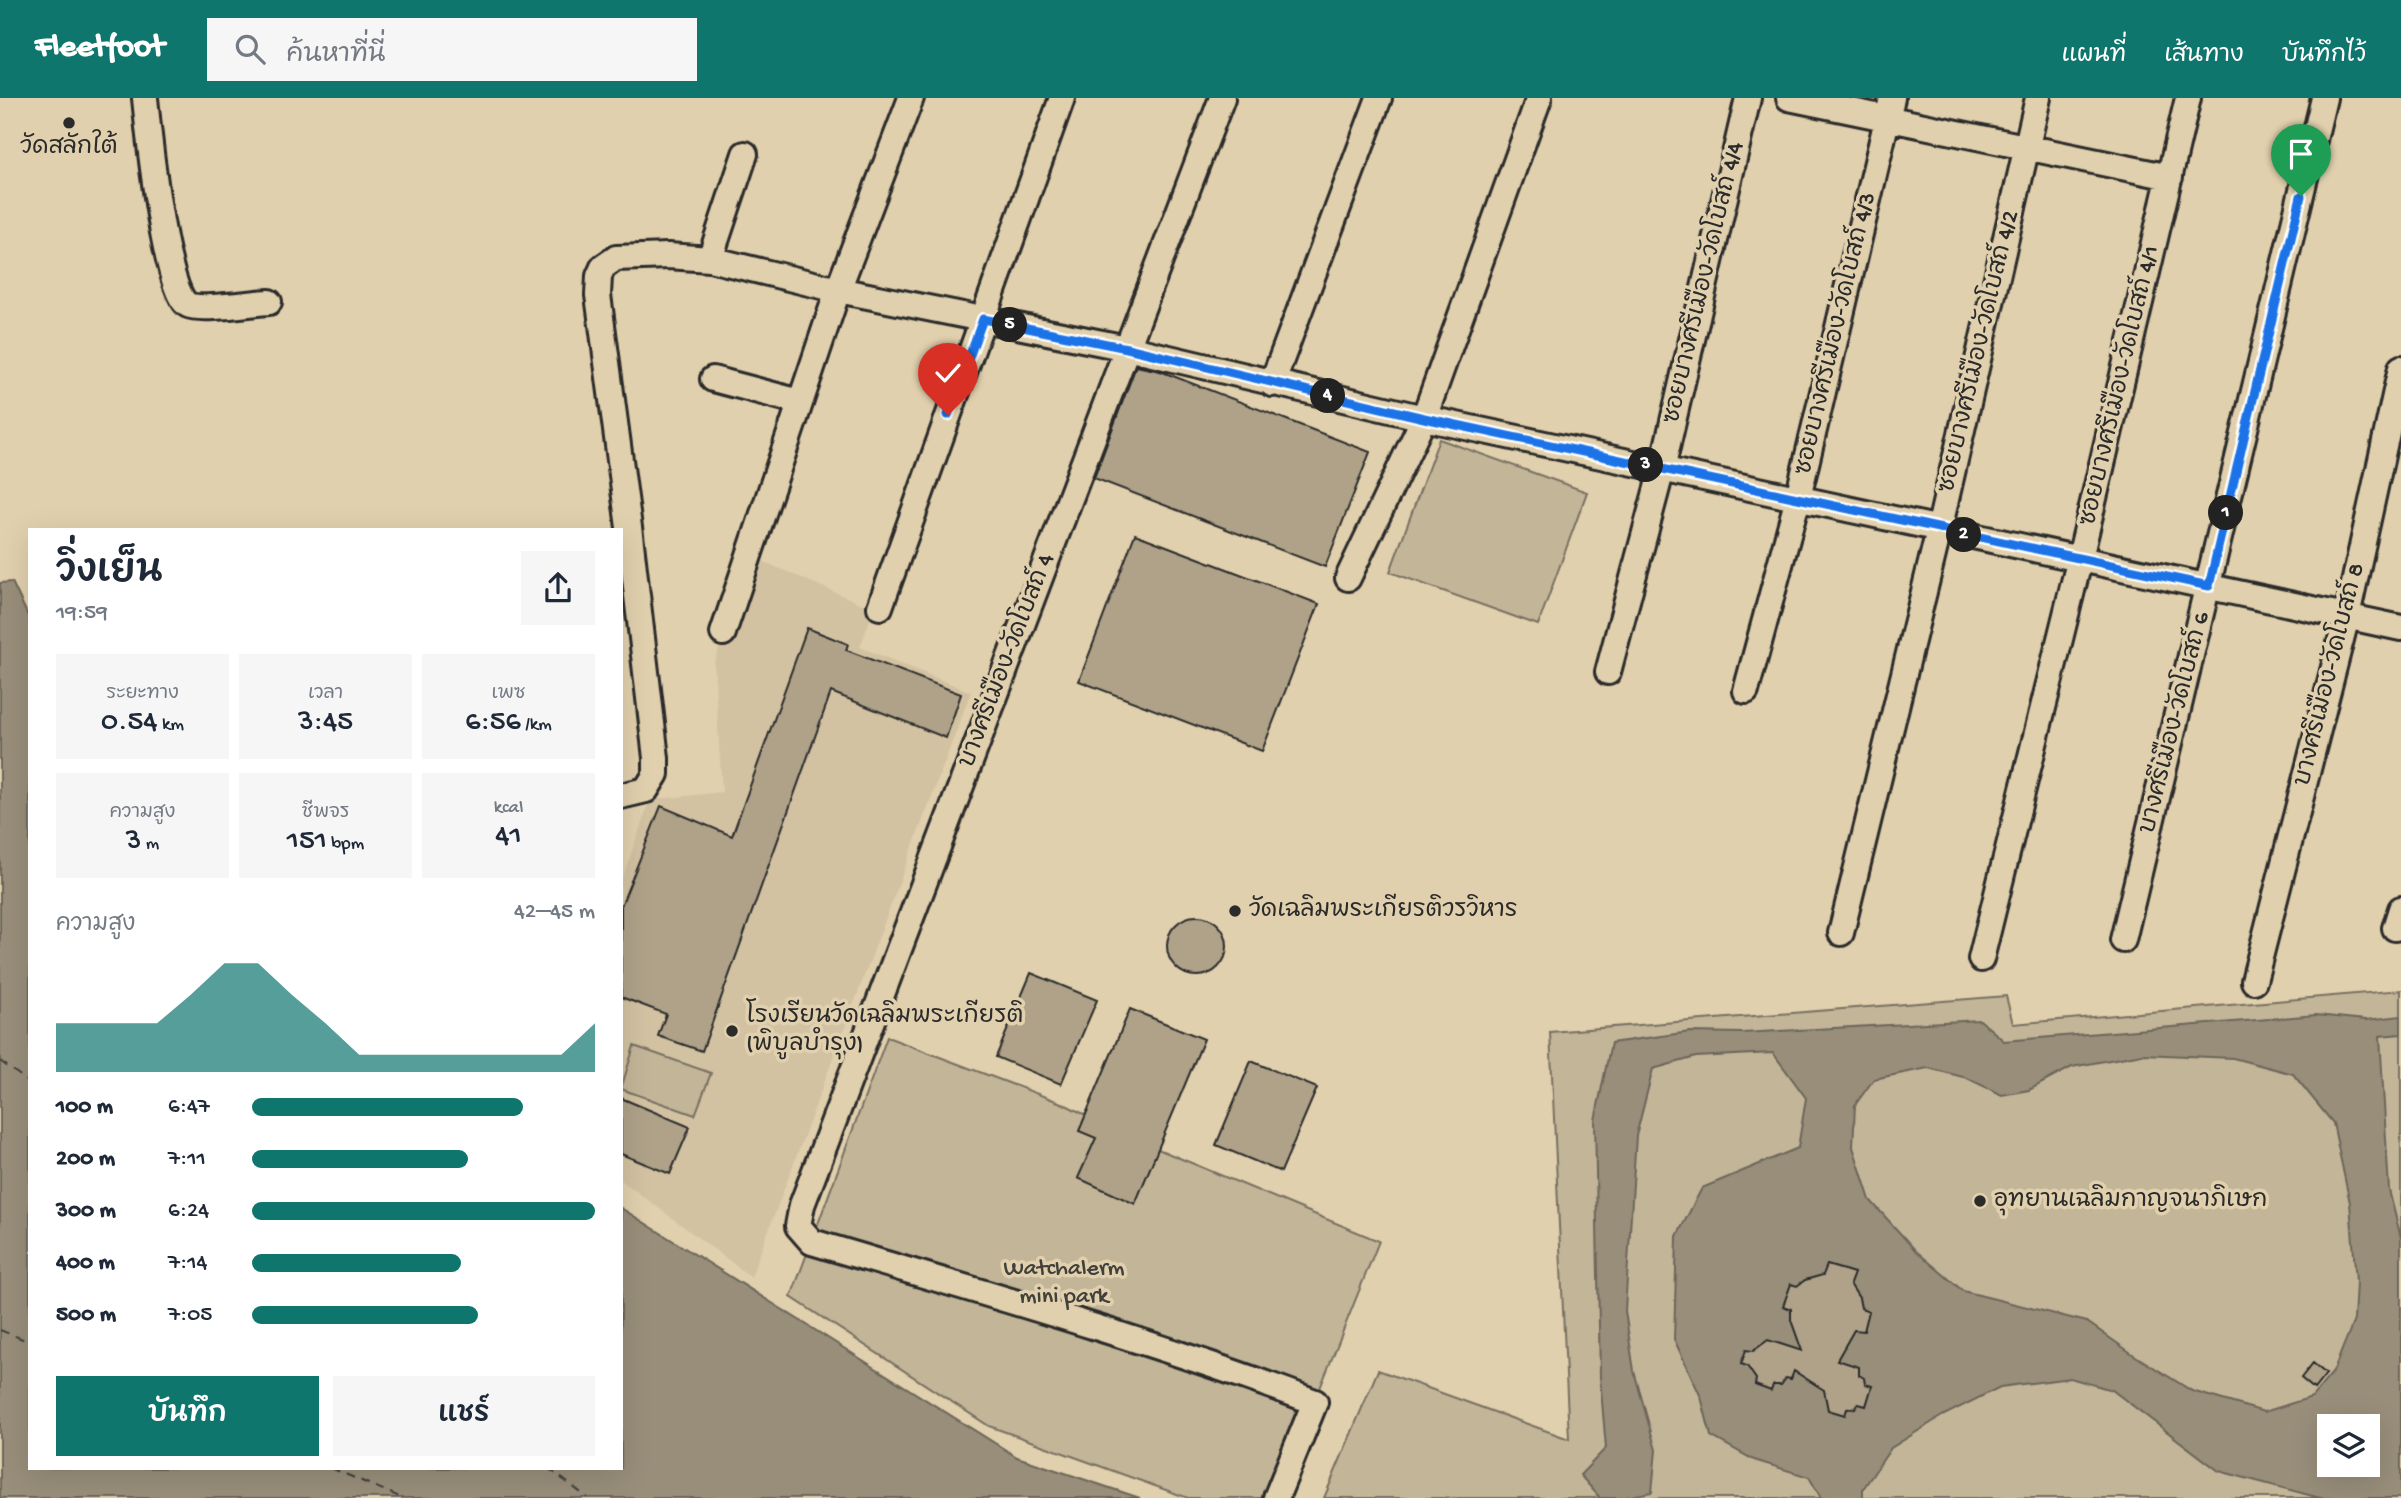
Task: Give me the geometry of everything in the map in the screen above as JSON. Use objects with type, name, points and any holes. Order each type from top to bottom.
[{"type":"street","points":[[145,98],[165,246],[178,298],[188,306],[201,307],[269,302]]},
{"type":"street","points":[[723,633],[838,290],[911,98]]},
{"type":"street","points":[[880,607],[1062,98]]},
{"type":"street","name":"บางศรีเมือง-วัดโบสถ์ 4","points":[[1222,98],[894,959],[802,1205],[798,1226],[812,1242],[1056,1314],[1224,1368],[1315,1402],[1276,1498]]},
{"type":"street","points":[[1272,384],[1379,98]]},
{"type":"street","points":[[1349,578],[1424,418],[1539,98]]},
{"type":"street","name":"ซอยบางศรีเมือง-วัดโบสถ์ 4/4","points":[[1608,672],[1662,469],[1748,98]]},
{"type":"street","points":[[1789,98],[1890,108],[2026,148],[2170,177]]},
{"type":"street","name":"ซอยบางศรีเมือง-วัดโบสถ์ 4/2","points":[[1841,933],[1940,530],[2038,98]]},
{"type":"street","name":"ซอยบางศรีเมือง-วัดโบสถ์ 4/1","points":[[1980,959],[2080,558],[2188,98]]},
{"type":"street","name":"บางศรีเมือง-วัดโบสถ์ 6","points":[[2123,940],[2324,98]]},
{"type":"street","name":"ซอยบางศรีเมือง-วัดโบสถ์ 4/3","points":[[1746,691],[1798,498],[1890,108]]},
{"type":"street","points":[[710,259],[745,154]]},
{"type":"street","points":[[623,796],[646,790],[656,774],[656,758],[598,295],[599,276],[603,267],[616,258],[668,256],[710,259],[838,290],[1127,348],[1424,418],[2401,628]]},
{"type":"street","name":"บางศรีเมือง-วัดโบสถ์ 8","points":[[2254,981],[2347,616],[2401,368]]},
{"type":"street","points":[[712,379],[800,402]]},
{"type":"shaded area","name":"โรงเรียนวัดเฉลิมพระเกียรติ (พิบูลบำรุง)","points":[[753,557],[874,609],[860,647],[971,692],[751,1277],[623,1181],[623,876],[650,800],[722,792],[714,663]]},
{"type":"shaded area","points":[[12,582],[28,616],[28,1470],[623,1470],[623,1209],[1017,1457],[1140,1498],[0,1498],[0,583]]},
{"type":"shaded area","points":[[2316,1015],[2366,1020],[2401,1016],[2401,1034],[2380,1036],[2389,1190],[2401,1238],[2401,1498],[2320,1498],[2219,1471],[2112,1390],[2070,1378],[2000,1387],[1942,1416],[1891,1448],[1863,1489],[1863,1498],[1821,1498],[1809,1477],[1754,1460],[1711,1436],[1701,1397],[1674,1339],[1677,1236],[1702,1188],[1798,1148],[1806,1098],[1773,1053],[1696,1057],[1653,1069],[1636,1136],[1625,1311],[1634,1371],[1656,1450],[1652,1492],[1620,1498],[1600,1498],[1580,1475],[1606,1448],[1600,1378],[1595,1120],[1611,1043],[1690,1032],[1742,1033],[1980,1020],[2004,1041]],"holes":[[[2142,1054],[2233,1058],[2293,1074],[2333,1123],[2350,1203],[2356,1282],[2354,1320],[2333,1372],[2312,1397],[2264,1412],[2192,1391],[2087,1322],[1963,1291],[1916,1251],[1870,1200],[1853,1147],[1855,1105],[1874,1079],[1928,1068],[1967,1078],[2002,1095],[2029,1090],[2072,1067]]]},
{"type":"green space","points":[[1439,439],[1587,492],[1538,625],[1390,572]]},
{"type":"green space","name":"อุทยานเฉลิมกาญจนาภิเษก","points":[[2401,990],[2401,1498],[1324,1498],[1378,1370],[1569,1439],[1550,1032],[2006,996],[2013,1024]]},
{"type":"green space","name":"Watchalerm mini park","points":[[887,1037],[1064,1104],[1129,1137],[1379,1241],[1276,1498],[1188,1498],[989,1426],[791,1297]]},
{"type":"green space","points":[[634,1046],[711,1073],[695,1115],[623,1090]]},
{"type":"building","points":[[1136,366],[1160,371],[1370,452],[1325,567],[1094,478]]},
{"type":"building","points":[[1135,534],[1319,604],[1262,751],[1079,681]]},
{"type":"building","points":[[807,628],[848,644],[846,650],[961,694],[946,738],[831,692],[702,1051],[658,1036],[666,1014],[623,998],[623,901],[661,806],[732,836]]},
{"type":"building","points":[[1197,916],[1214,921],[1222,929],[1227,946],[1222,963],[1214,971],[1197,976],[1180,971],[1172,963],[1167,946],[1172,929],[1180,921]]},
{"type":"building","points":[[1031,973],[1097,1000],[1061,1084],[996,1057]]},
{"type":"building","points":[[1130,1009],[1204,1039],[1135,1204],[1078,1178],[1096,1138],[1079,1131]]},
{"type":"building","points":[[1251,1061],[1317,1088],[1281,1172],[1216,1145]]},
{"type":"building","points":[[623,1099],[690,1127],[670,1174],[623,1155]]},
{"type":"building","points":[[1827,1265],[1854,1273],[1850,1284],[1859,1298],[1861,1308],[1869,1311],[1864,1331],[1854,1330],[1837,1360],[1859,1367],[1859,1375],[1864,1378],[1865,1384],[1872,1386],[1866,1406],[1858,1404],[1855,1408],[1847,1409],[1845,1415],[1828,1410],[1824,1390],[1794,1371],[1791,1379],[1786,1378],[1781,1385],[1773,1385],[1771,1391],[1755,1385],[1756,1379],[1747,1366],[1741,1364],[1746,1350],[1753,1351],[1768,1340],[1802,1351],[1791,1320],[1791,1309],[1783,1306],[1791,1284],[1797,1286],[1805,1280],[1823,1275]]},
{"type":"building","points":[[2313,1363],[2326,1374],[2314,1389],[2301,1378]]},
{"type":"ferry route","points":[[0,1061],[28,1082]]},
{"type":"ferry route","points":[[0,1330],[28,1341]]},
{"type":"ferry route","points":[[336,1470],[402,1498]]},
{"type":"ferry route","points":[[551,1470],[588,1498]]},
{"type":"place","name":"วัดสลักใต้","points":[[69,123]]},
{"type":"place","name":"วัดเฉลิมพระเกียรติวรวิหาร","points":[[1235,911]]},
{"type":"place","name":"โรงเรียนวัดเฉลิมพระเกียรติ (พิบูลบำรุง)","points":[[732,1031]]},
{"type":"place","name":"อุทยานเฉลิมกาญจนาภิเษก","points":[[1980,1201]]},
{"type":"route","points":[[948,415],[983,319],[1127,348],[1424,418],[2209,586],[2301,196]]}]
